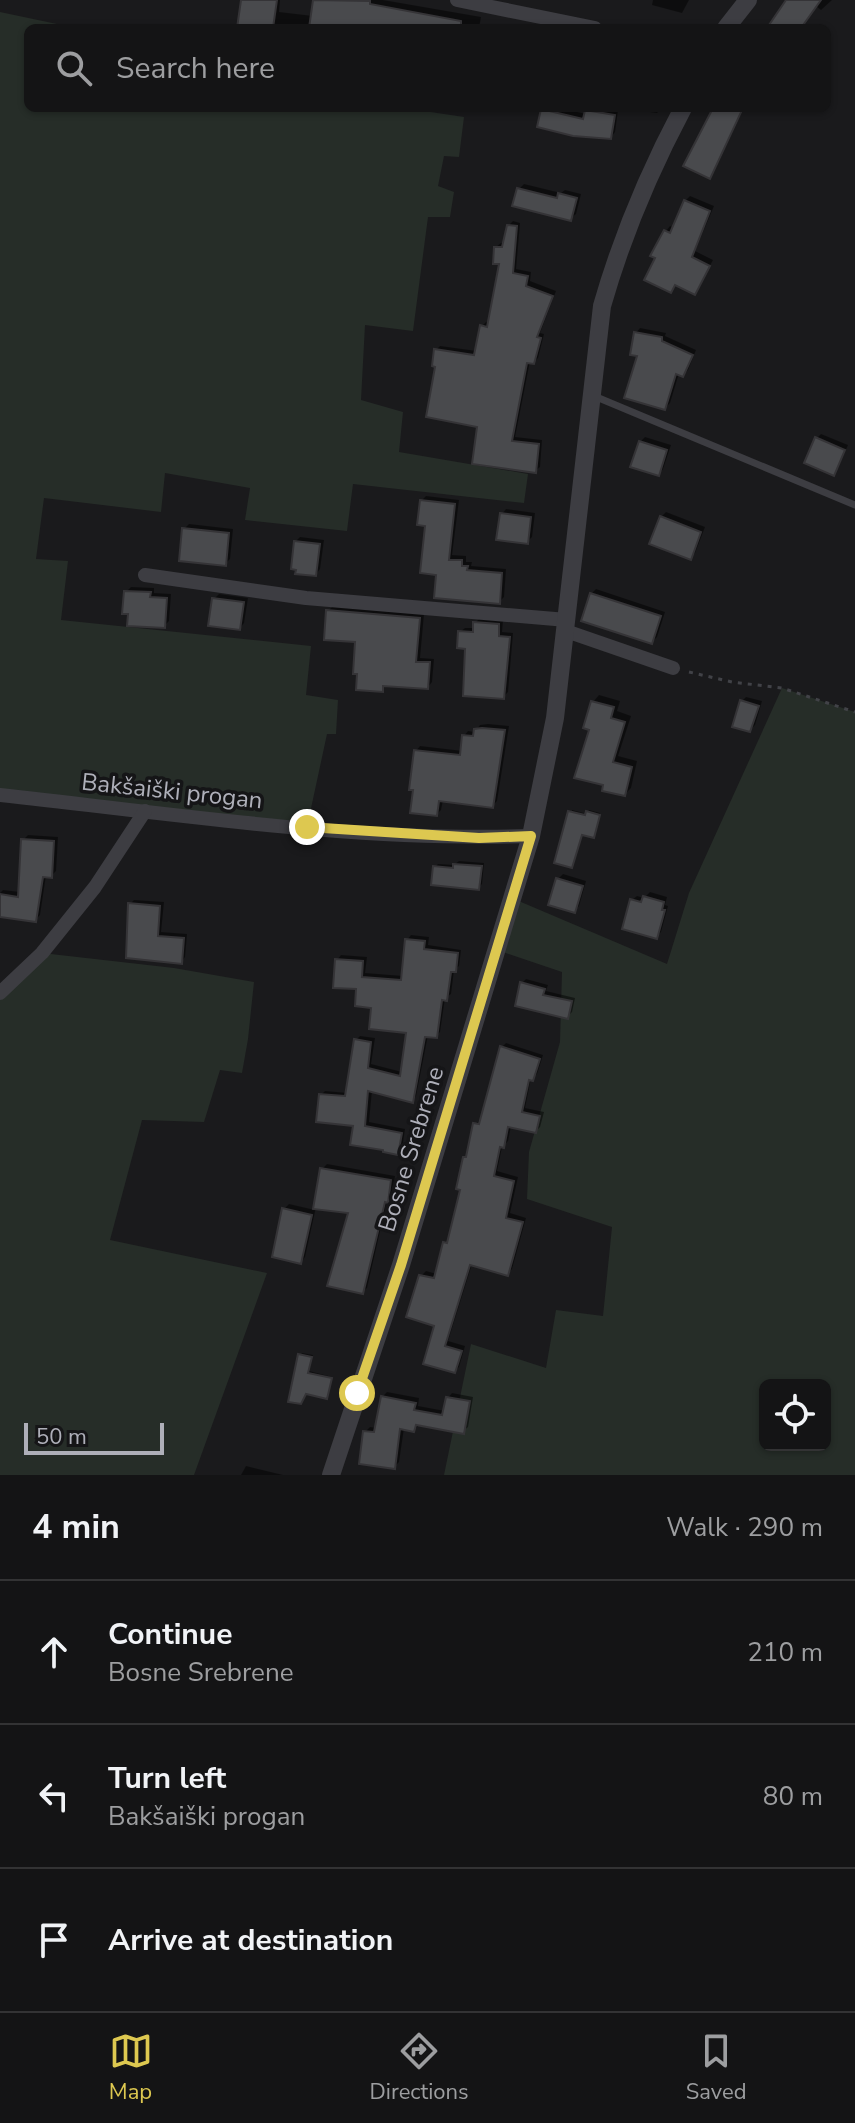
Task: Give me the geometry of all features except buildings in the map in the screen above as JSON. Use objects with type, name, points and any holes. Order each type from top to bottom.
[{"type":"street","points":[[457,0],[575,24]]},
{"type":"street","points":[[729,24],[748,0]]},
{"type":"street","name":"Bosne Srebrene","points":[[331,1475],[401,1265],[531,836],[555,718],[602,306],[634,208],[681,112]]},
{"type":"street","points":[[145,575],[306,598],[567,625],[673,668]]},
{"type":"street","name":"Bakšaiški progan","points":[[0,795],[402,835],[479,838],[531,836]]},
{"type":"street","points":[[0,993],[42,953],[95,887],[145,811]]},
{"type":"lane","points":[[591,395],[855,505]]},
{"type":"path","points":[[673,668],[732,682],[782,688],[855,712]]},
{"type":"shaded area","points":[[0,12],[57,24],[24,24],[24,112],[431,112],[464,117],[459,157],[444,156],[438,186],[454,192],[450,217],[428,217],[413,331],[365,325],[361,400],[403,412],[399,452],[528,474],[524,503],[353,484],[347,531],[245,520],[250,488],[165,473],[161,512],[44,498],[36,559],[68,561],[61,620],[311,646],[306,695],[338,700],[336,734],[327,734],[307,827],[0,795]]},
{"type":"shaded area","points":[[782,688],[855,712],[855,1475],[444,1475],[471,1344],[546,1368],[556,1310],[603,1316],[612,1227],[527,1199],[529,1152],[560,1042],[562,972],[497,950],[514,899],[667,964],[689,893]]},
{"type":"shaded area","points":[[42,953],[174,968],[254,982],[242,1073],[220,1070],[204,1122],[142,1120],[110,1240],[267,1273],[194,1475],[0,1475],[0,993]]},
{"type":"route","points":[[307,827],[402,835],[479,838],[531,836],[401,1265],[357,1393]]}]
